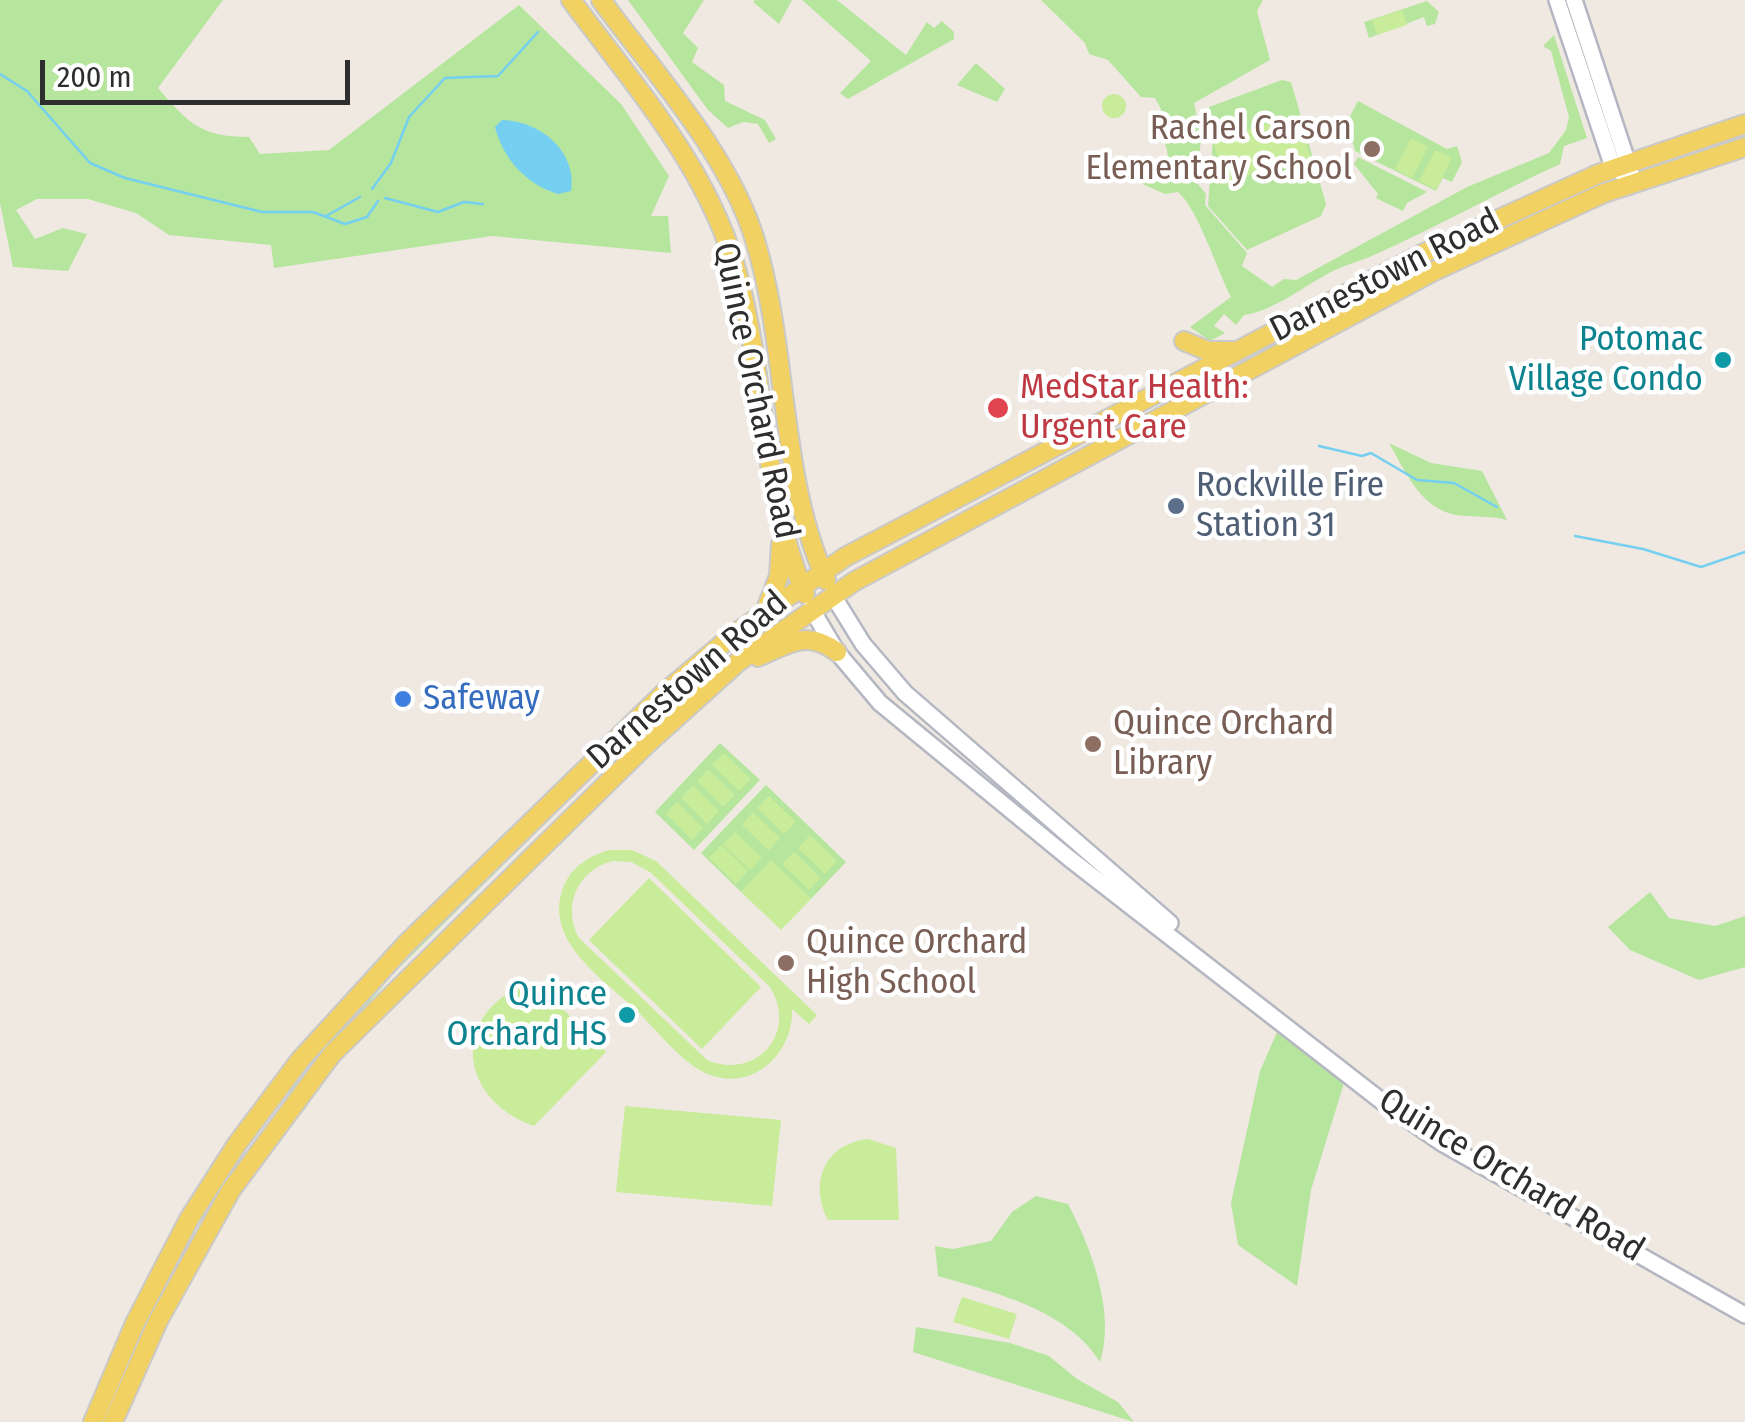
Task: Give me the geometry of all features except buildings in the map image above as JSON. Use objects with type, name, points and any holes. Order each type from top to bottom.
[{"type":"main road","name":"Quince Orchard Road","points":[[571,0],[679,146],[704,187],[740,280],[784,538],[811,608]]},
{"type":"main road","name":"Quince Orchard Road","points":[[601,0],[738,198],[764,274],[802,508],[832,594]]},
{"type":"main road","name":"Darnestown Road","points":[[93,1422],[135,1323],[189,1219],[237,1144],[300,1060],[406,944],[630,726],[696,664],[766,609],[822,571],[1465,232],[1620,165],[1745,124]]},
{"type":"main road","name":"Darnestown Road","points":[[112,1422],[158,1321],[214,1218],[310,1082],[386,997],[647,744],[738,662],[832,594],[1485,246],[1634,181],[1745,147]]},
{"type":"main road","points":[[1098,450],[1120,429],[1191,384],[1200,371],[1226,369],[1298,333],[1323,330]]},
{"type":"main road","points":[[1184,341],[1208,351],[1240,350]]},
{"type":"main road","points":[[754,364],[784,392]]},
{"type":"main road","points":[[766,609],[778,576],[784,538]]},
{"type":"main road","points":[[738,662],[796,638],[827,644],[837,652]]},
{"type":"street","points":[[1557,0],[1620,165],[1634,181]]},
{"type":"street","points":[[1574,0],[1620,165]]},
{"type":"street","name":"Quince Orchard Road","points":[[832,594],[863,644],[905,693],[981,763],[1133,888],[1239,987]]},
{"type":"street","name":"Quince Orchard Road","points":[[811,608],[837,652],[869,692],[925,741],[1348,1076],[1442,1143],[1745,1315]]},
{"type":"green space","points":[[0,0],[223,0],[158,88],[197,126],[219,134],[249,137],[260,154],[329,150],[519,5],[621,104],[669,176],[651,216],[668,216],[671,253],[492,236],[274,268],[271,245],[169,235],[136,213],[88,199],[37,199],[16,210],[35,239],[63,228],[87,234],[68,271],[13,267],[0,203]]},
{"type":"green space","points":[[628,0],[704,0],[683,33],[698,48],[692,62],[724,85],[725,101],[765,120],[776,139],[769,143],[758,124],[743,122],[728,128],[708,110]]},
{"type":"green space","points":[[755,0],[792,0],[779,24],[753,2]]},
{"type":"green space","points":[[802,0],[837,0],[906,55],[927,22],[934,28],[942,21],[954,32],[954,39],[848,99],[840,93],[871,61]]},
{"type":"green space","points":[[1041,0],[1263,0],[1257,11],[1270,60],[1194,103],[1201,138],[1197,183],[1206,194],[1205,205],[1247,253],[1242,266],[1272,287],[1284,279],[1296,280],[1467,187],[1549,153],[1566,130],[1569,117],[1551,51],[1543,46],[1554,35],[1587,138],[1564,146],[1560,164],[1331,272],[1278,303],[1244,315],[1236,325],[1224,314],[1214,326],[1225,333],[1210,341],[1190,327],[1231,297],[1207,241],[1178,192],[1165,194],[1140,183],[1156,173],[1168,157],[1161,133],[1161,109],[1155,98],[1141,97],[1108,60],[1089,54],[1085,43]]},
{"type":"green space","points":[[1427,1],[1439,12],[1435,24],[1427,26],[1424,17],[1369,38],[1364,22]]},
{"type":"green space","points":[[1402,10],[1407,25],[1377,35],[1372,20]]},
{"type":"green space","points":[[976,63],[1005,89],[997,102],[957,85]]},
{"type":"green space","points":[[1282,80],[1291,82],[1326,204],[1321,216],[1247,250],[1208,206],[1213,137],[1209,107]]},
{"type":"green space","points":[[1114,94],[1126,106],[1114,118],[1102,106]]},
{"type":"green space","points":[[1358,101],[1447,149],[1457,146],[1462,162],[1452,182],[1443,178],[1436,191],[1355,151],[1347,122]]},
{"type":"green space","points":[[1298,115],[1310,157],[1224,182],[1213,140]]},
{"type":"green space","points":[[1411,138],[1428,147],[1412,178],[1395,169]]},
{"type":"green space","points":[[1435,150],[1452,158],[1436,190],[1419,181]]},
{"type":"green space","points":[[1358,157],[1427,192],[1407,203],[1403,211],[1376,198],[1378,194],[1354,164]]},
{"type":"green space","points":[[1389,443],[1431,463],[1482,471],[1507,520],[1439,509],[1419,492]]},
{"type":"green space","points":[[720,743],[760,780],[694,850],[655,812]]},
{"type":"green space","points":[[724,753],[751,779],[739,791],[712,765]]},
{"type":"green space","points":[[708,769],[735,795],[723,807],[697,781]]},
{"type":"green space","points":[[693,785],[719,811],[707,824],[681,798]]},
{"type":"green space","points":[[766,785],[846,862],[811,899],[771,861],[741,892],[701,853]]},
{"type":"green space","points":[[769,796],[796,822],[784,834],[757,808]]},
{"type":"green space","points":[[677,802],[703,828],[692,840],[666,814]]},
{"type":"green space","points":[[560,809],[393,974],[291,1095],[288,1093],[388,973]]},
{"type":"green space","points":[[753,812],[780,838],[769,851],[742,825]]},
{"type":"green space","points":[[735,832],[762,858],[750,870],[723,844]]},
{"type":"green space","points":[[810,835],[837,861],[825,874],[798,848]]},
{"type":"green space","points":[[721,845],[748,871],[736,884],[709,858]]},
{"type":"green space","points":[[609,850],[632,850],[656,861],[817,1015],[809,1024],[792,1009],[786,1041],[766,1066],[738,1078],[705,1073],[686,1060],[594,972],[569,942],[561,925],[559,907],[566,881],[582,863]],"holes":[[[612,861],[631,862],[650,872],[769,986],[779,1020],[776,1035],[756,1058],[725,1065],[707,1060],[579,938],[572,914],[582,881]]]},
{"type":"green space","points":[[794,852],[821,878],[809,890],[782,864]]},
{"type":"green space","points":[[771,860],[811,899],[781,930],[741,892]]},
{"type":"green space","points":[[649,878],[761,987],[702,1049],[589,940]]},
{"type":"green space","points":[[1650,892],[1669,918],[1715,926],[1745,916],[1745,967],[1699,980],[1630,950],[1608,927]]},
{"type":"green space","points":[[535,981],[606,1052],[534,1126],[508,1113],[489,1095],[477,1075],[473,1053],[477,1031],[488,1011],[508,994]]},
{"type":"green space","points":[[1278,1030],[1344,1083],[1311,1190],[1297,1286],[1238,1245],[1231,1203],[1260,1071]]},
{"type":"green space","points":[[625,1106],[781,1120],[772,1206],[616,1192]]},
{"type":"green space","points":[[868,1139],[896,1148],[899,1220],[828,1220],[820,1192],[824,1168],[841,1149]]},
{"type":"green space","points":[[1036,1196],[1068,1204],[1085,1240],[1103,1302],[1104,1343],[1100,1362],[1086,1344],[1050,1316],[938,1276],[935,1246],[953,1249],[991,1241],[1012,1212]]},
{"type":"green space","points":[[962,1297],[1017,1314],[1009,1339],[953,1322]]},
{"type":"green space","points":[[916,1327],[1010,1343],[1049,1356],[1077,1379],[1118,1402],[1134,1422],[913,1352]]},
{"type":"water","points":[[502,120],[530,126],[553,141],[568,163],[571,191],[558,194],[547,190],[518,169],[504,150],[495,127]]},
{"type":"waterway","points":[[372,189],[391,163],[409,117],[445,78],[498,76],[538,32]]},
{"type":"waterway","points":[[0,74],[27,91],[90,163],[125,178],[262,212],[313,212],[345,224],[367,217],[378,201]]},
{"type":"waterway","points":[[326,216],[360,197]]},
{"type":"waterway","points":[[385,198],[438,212],[464,202],[483,204]]},
{"type":"waterway","points":[[1319,446],[1362,456],[1371,453],[1417,480],[1454,483],[1497,507]]},
{"type":"waterway","points":[[1575,536],[1643,549],[1701,567],[1745,552]]},
{"type":"place","name":"Rachel Carson Elementary School","points":[[1372,149]]},
{"type":"place","name":"Potomac Village Condo","points":[[1723,360]]},
{"type":"place","name":"MedStar Health: Urgent Care","points":[[998,408]]},
{"type":"place","name":"Rockville Fire Station 31","points":[[1176,506]]},
{"type":"place","name":"Safeway","points":[[403,699]]},
{"type":"place","name":"Quince Orchard Library","points":[[1093,744]]},
{"type":"place","name":"Quince Orchard High School","points":[[786,963]]},
{"type":"place","name":"Quince Orchard HS","points":[[627,1015]]}]
